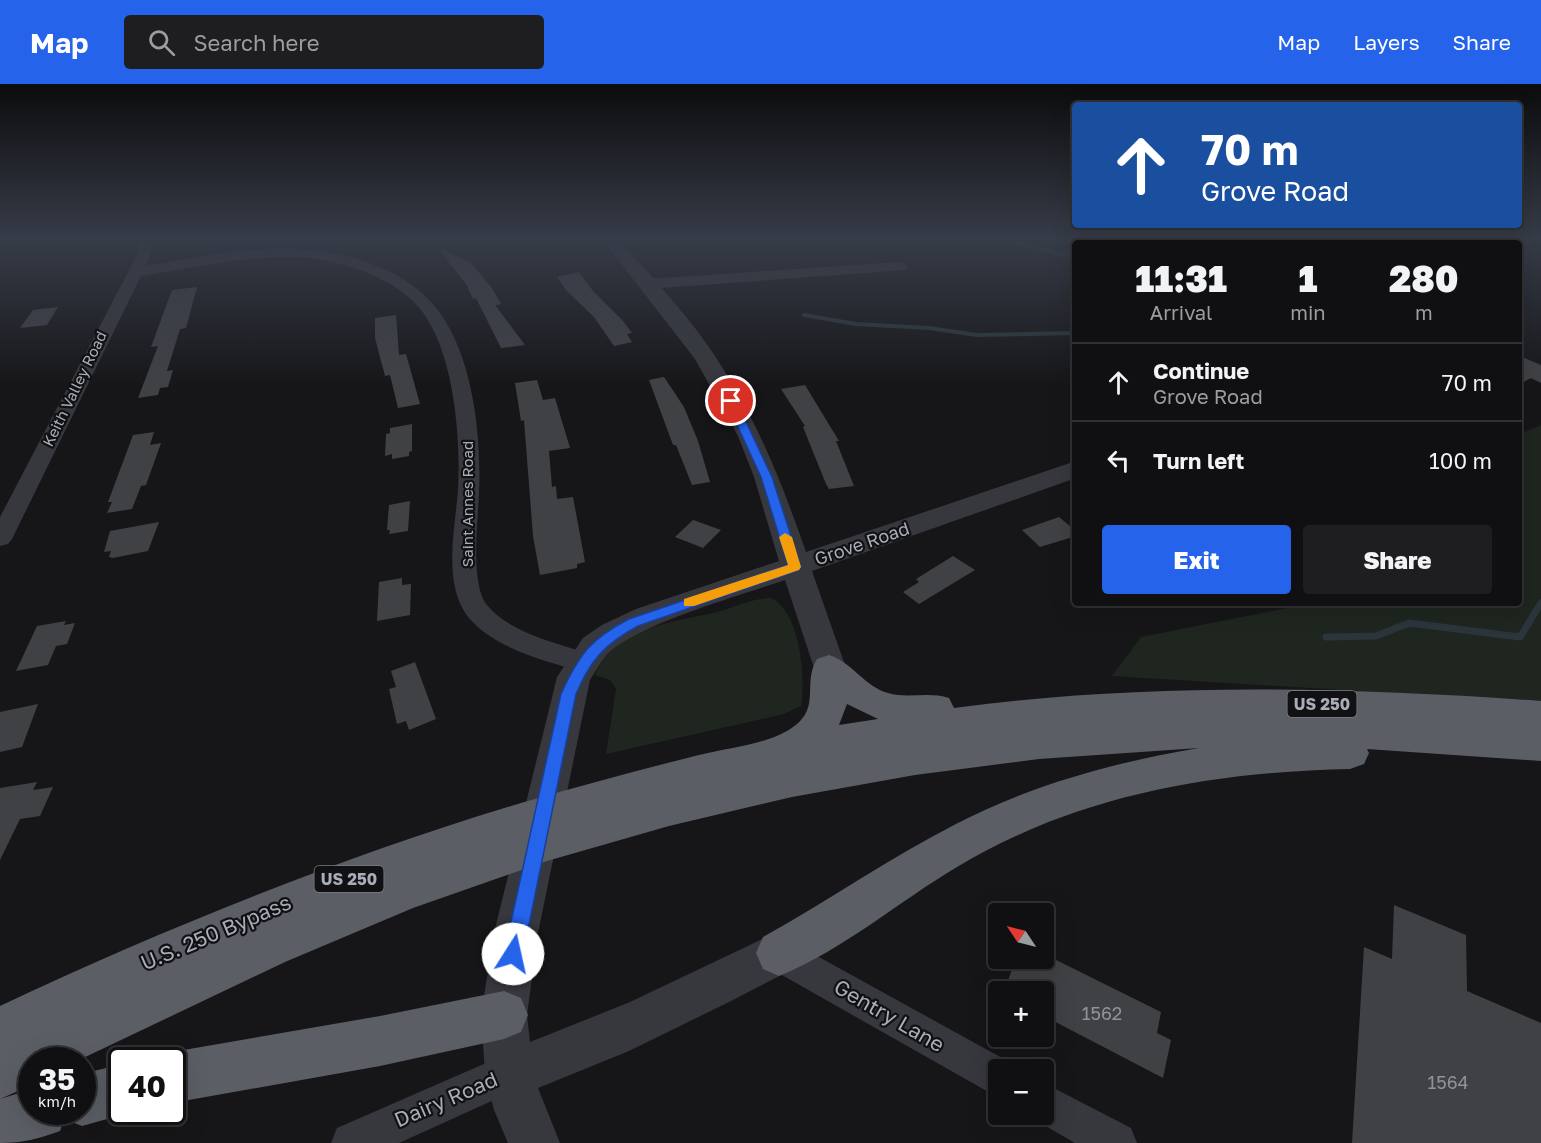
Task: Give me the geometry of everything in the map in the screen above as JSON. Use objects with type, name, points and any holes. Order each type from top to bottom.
[{"type":"highway","points":[[829,668],[865,700],[884,708],[896,711],[969,706],[1017,716]]},
{"type":"highway","points":[[773,754],[798,744],[827,715],[832,696],[829,668]]},
{"type":"highway","name":"US 250","points":[[709,783],[773,754],[889,733],[1017,716],[1168,706],[1280,704],[1412,707],[1541,716]]},
{"type":"highway","name":"US 250","points":[[709,783],[839,770],[944,753],[1048,741],[1162,734],[1327,731],[1541,745]]},
{"type":"highway","points":[[779,953],[998,824],[1070,794],[1117,780],[1200,764],[1330,753],[1541,755]]},
{"type":"highway","name":"U.S. 250 Bypass","points":[[0,1032],[211,933],[390,864],[500,826],[709,783]]},
{"type":"highway","name":"U.S. 250 Bypass","points":[[0,1074],[206,974],[342,916],[465,869],[545,843],[709,783]]},
{"type":"highway","points":[[186,1076],[380,1041],[504,1015]]},
{"type":"highway","points":[[0,1126],[18,1120]]},
{"type":"street","name":"Keith Valley Road","points":[[0,539],[125,288]]},
{"type":"street","name":"Saint Annes Road","points":[[406,288],[416,295],[431,313],[445,341],[465,413],[470,449],[467,565],[470,598],[479,612],[517,639],[583,662]]},
{"type":"street","points":[[651,288],[705,357],[750,436],[767,477],[829,668]]},
{"type":"street","name":"Grove Road","points":[[516,933],[574,677],[583,662],[613,633],[633,622],[1072,470]]},
{"type":"street","name":"Dairy Road","points":[[516,933],[504,1015],[509,1073],[519,1110],[534,1143]]},
{"type":"street","points":[[509,1073],[553,1059],[779,953]]},
{"type":"street","name":"Gentry Lane","points":[[779,953],[988,1072]]},
{"type":"street","name":"Dairy Road","points":[[352,1143],[509,1073]]},
{"type":"street","points":[[1054,1109],[1116,1143]]},
{"type":"shaded area","points":[[1541,425],[1541,708],[1490,699],[1112,676],[1141,637],[1298,606],[1522,606],[1522,433]]},
{"type":"shaded area","points":[[771,598],[781,605],[789,616],[795,631],[801,663],[801,706],[784,714],[606,754],[616,689],[610,680],[595,675],[617,646],[647,629],[717,612],[750,601]]},
{"type":"building","points":[[197,288],[186,328],[180,329],[167,371],[173,370],[168,387],[160,388],[158,395],[138,398],[158,346],[151,347],[172,290]]},
{"type":"building","points":[[468,288],[492,288],[501,304],[495,305],[525,345],[501,348],[476,298],[473,299]]},
{"type":"building","points":[[565,288],[591,288],[623,321],[632,333],[627,334],[632,342],[614,346],[594,317]]},
{"type":"building","points":[[58,307],[47,325],[20,328],[33,310]]},
{"type":"building","points":[[396,315],[399,355],[406,354],[420,404],[398,408],[390,375],[385,376],[375,338],[375,318]]},
{"type":"building","points":[[1522,357],[1541,365],[1541,383],[1531,378],[1522,383]]},
{"type":"building","points":[[664,377],[684,407],[698,441],[710,482],[692,485],[676,445],[673,445],[649,380]]},
{"type":"building","points":[[537,380],[543,400],[555,398],[570,448],[549,451],[552,487],[556,486],[557,499],[573,497],[585,562],[577,564],[577,568],[540,575],[533,536],[524,420],[521,421],[515,383]]},
{"type":"building","points":[[805,385],[839,441],[836,441],[854,486],[829,489],[803,427],[805,426],[781,389]]},
{"type":"building","points":[[412,424],[412,451],[409,452],[409,456],[392,459],[392,454],[385,456],[386,434],[390,433],[390,428]]},
{"type":"building","points":[[154,432],[150,445],[161,443],[146,485],[141,486],[132,509],[107,513],[112,502],[108,502],[133,435]]},
{"type":"building","points":[[410,501],[408,531],[389,534],[390,530],[387,530],[389,505]]},
{"type":"building","points":[[1059,517],[1072,528],[1072,537],[1040,547],[1022,530]]},
{"type":"building","points":[[693,520],[721,530],[703,548],[675,537]]},
{"type":"building","points":[[159,522],[148,551],[113,558],[109,557],[111,551],[104,552],[110,531]]},
{"type":"building","points":[[953,556],[975,570],[919,604],[903,592],[919,582],[916,579]]},
{"type":"building","points":[[402,578],[402,585],[411,584],[410,615],[377,621],[379,582]]},
{"type":"building","points":[[66,621],[64,625],[75,623],[67,644],[56,646],[48,665],[16,671],[37,626]]},
{"type":"building","points":[[415,662],[436,719],[409,730],[406,721],[397,724],[389,689],[396,687],[391,671]]},
{"type":"building","points":[[38,704],[22,747],[0,752],[0,712]]},
{"type":"building","points":[[37,782],[33,790],[53,787],[40,816],[20,819],[0,860],[0,788]]},
{"type":"building","points":[[1394,905],[1466,935],[1467,991],[1541,1023],[1541,1143],[1352,1143],[1364,947],[1392,959]]},
{"type":"building","points":[[1054,959],[1161,1012],[1157,1033],[1171,1040],[1163,1078],[1054,1021],[1054,981],[1008,981],[1012,969],[1054,969]]},
{"type":"waterway","points":[[804,315],[856,324],[929,328],[977,335],[1072,333]]},
{"type":"waterway","points":[[1326,637],[1376,636],[1409,623],[1520,637],[1541,603]]},
{"type":"slow traffic","points":[[689,602],[795,567],[785,537]]},
{"type":"route","points":[[513,954],[568,694],[583,662],[595,647],[613,633],[633,622],[795,567],[767,477],[750,436],[731,401]]}]
